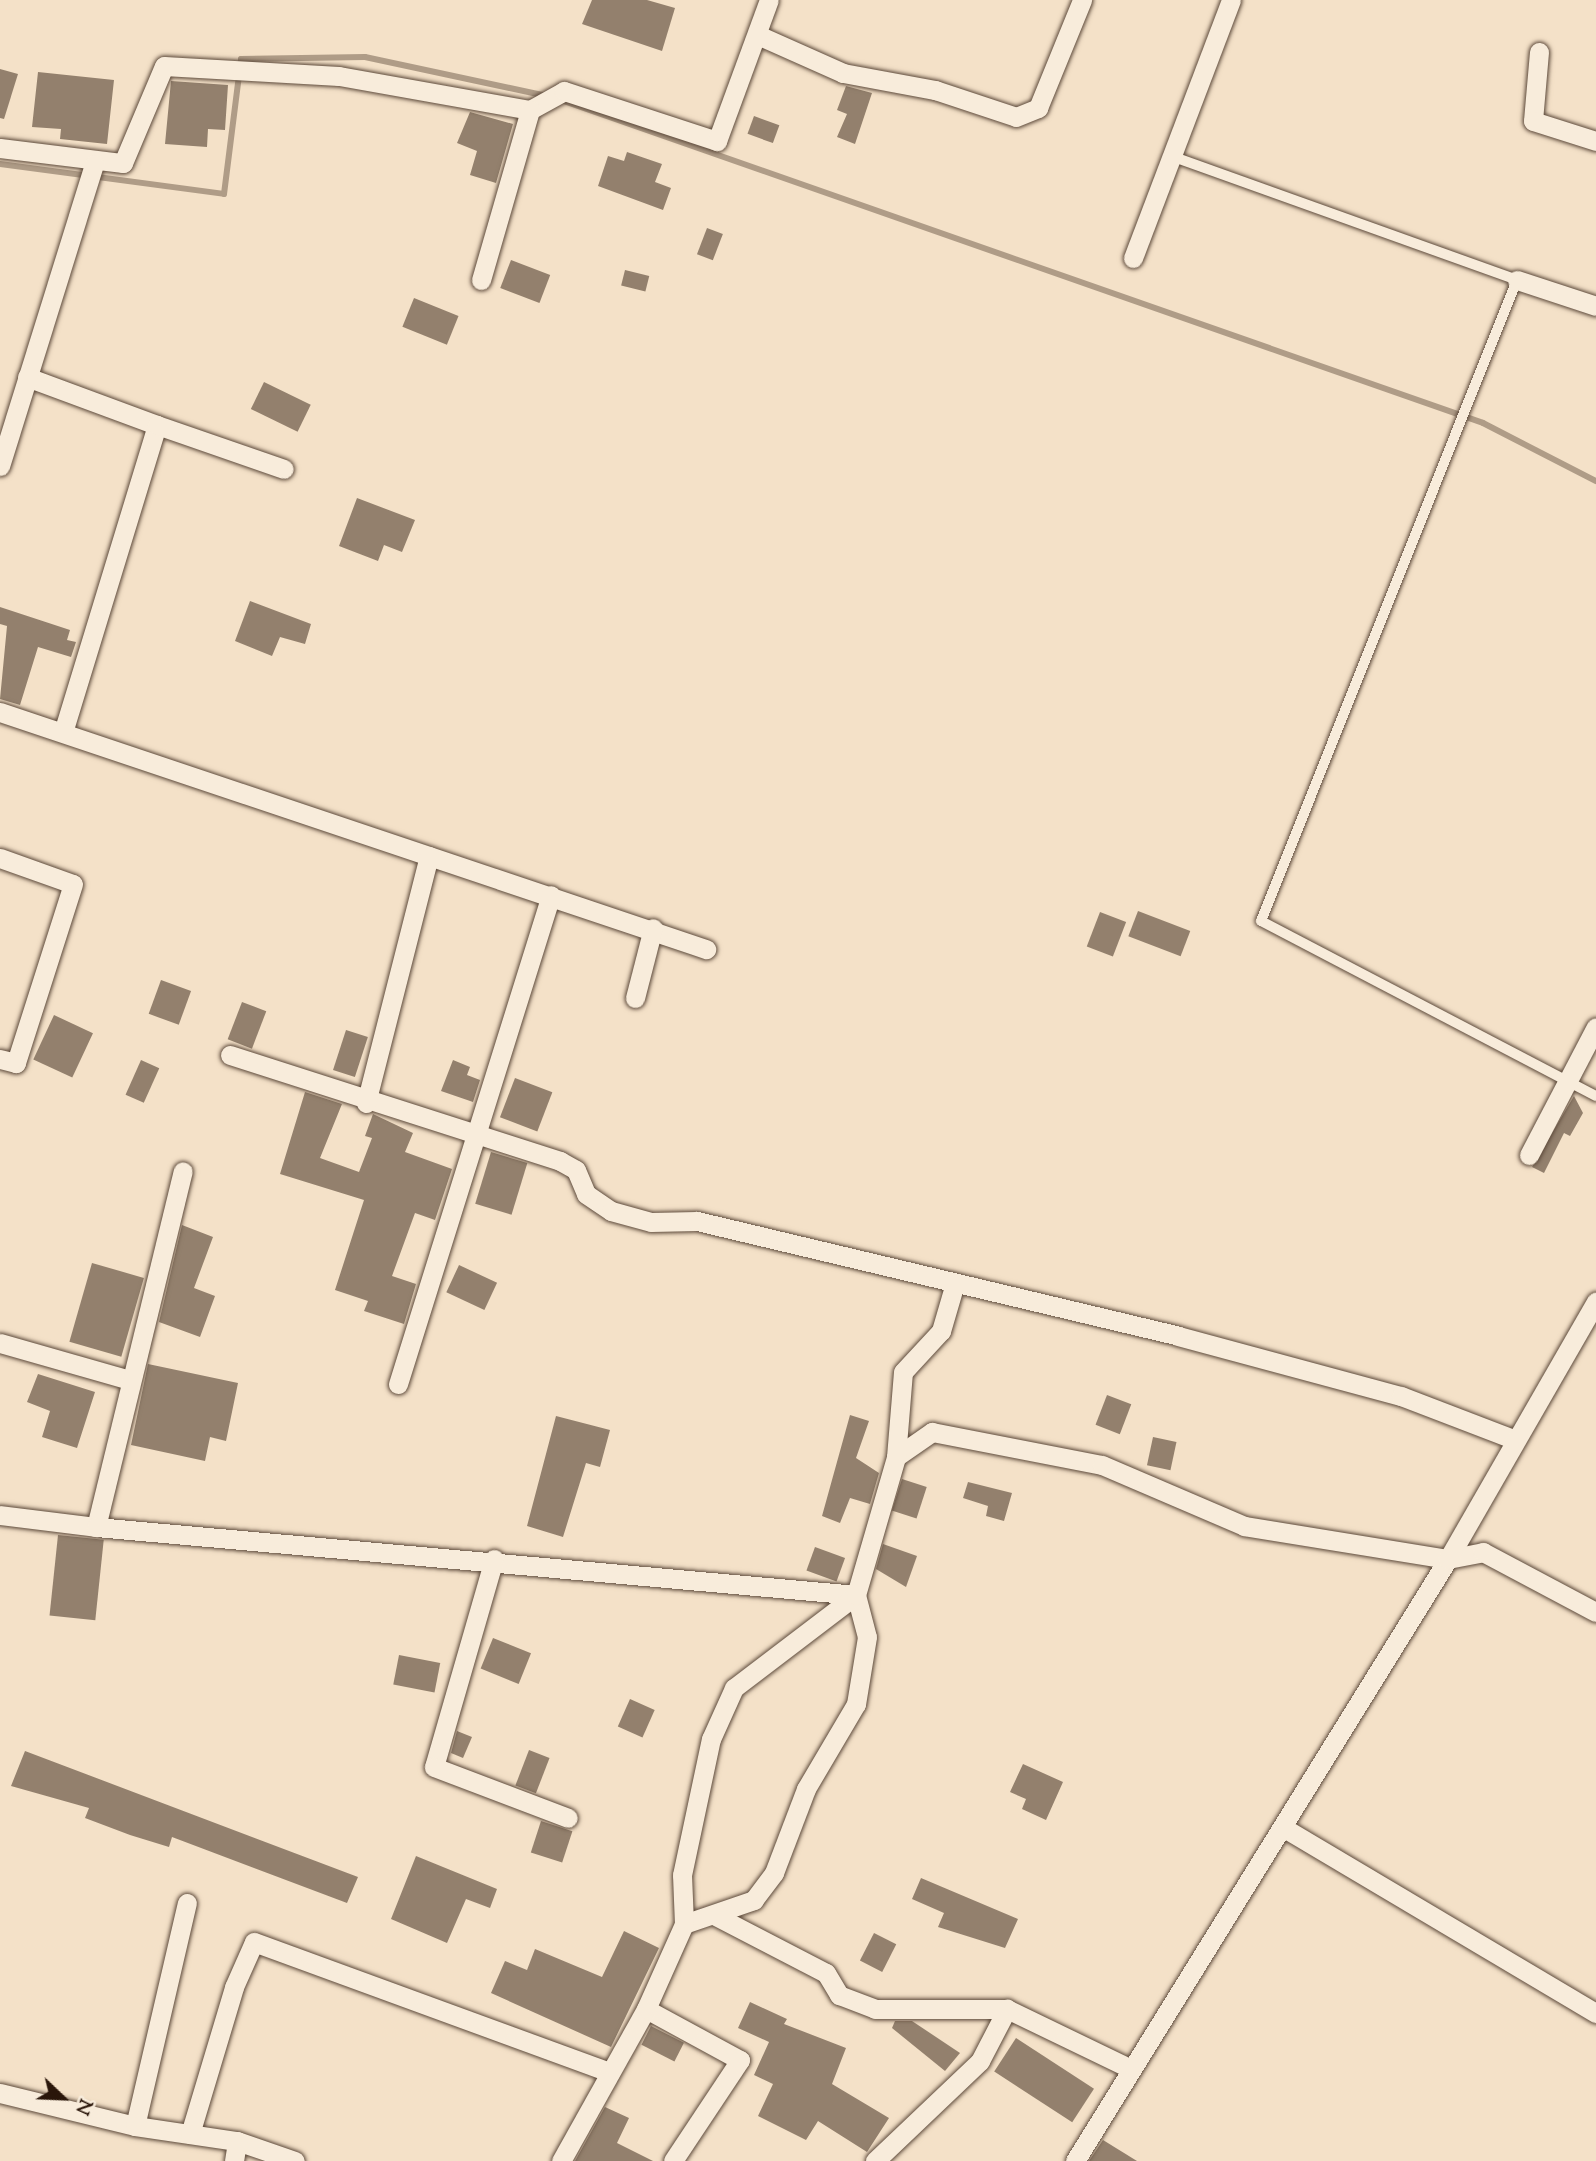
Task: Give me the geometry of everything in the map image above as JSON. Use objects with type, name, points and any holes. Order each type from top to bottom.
[{"type":"street","points":[[0,148],[92,171],[123,163],[164,66],[339,76],[537,106],[562,92],[717,141],[760,36],[769,0]]},
{"type":"street","points":[[760,36],[843,74],[935,90],[1016,117],[1038,108],[1082,0]]},
{"type":"street","points":[[1133,258],[1231,0]]},
{"type":"street","points":[[1539,52],[1533,121],[1596,141]]},
{"type":"street","points":[[481,280],[537,106]]},
{"type":"street","points":[[0,466],[92,171]]},
{"type":"street","points":[[1517,280],[1596,306]]},
{"type":"street","points":[[27,377],[284,469]]},
{"type":"street","points":[[63,732],[157,425]]},
{"type":"street","points":[[0,712],[653,928],[706,949]]},
{"type":"street","points":[[366,1103],[429,856]]},
{"type":"street","points":[[0,858],[74,884],[16,1063],[0,1059]]},
{"type":"street","points":[[398,1384],[481,1133],[551,895]]},
{"type":"street","points":[[635,998],[653,928]]},
{"type":"street","points":[[1529,1155],[1596,1027]]},
{"type":"street","points":[[230,1055],[366,1103],[481,1133],[576,1170],[586,1194],[611,1211],[651,1222],[698,1222],[955,1283],[1401,1396],[1513,1439]]},
{"type":"street","points":[[96,1527],[183,1171]]},
{"type":"street","points":[[684,1924],[754,1900],[774,1873],[806,1789],[856,1704],[867,1637],[856,1595],[896,1457],[903,1372],[941,1331],[955,1283]]},
{"type":"street","points":[[1075,2161],[1284,1828],[1448,1559],[1513,1439],[1596,1302]]},
{"type":"street","points":[[0,1343],[130,1380]]},
{"type":"street","points":[[896,1457],[932,1432],[1102,1465],[1244,1526],[1448,1559],[1483,1552],[1596,1612]]},
{"type":"street","points":[[0,1515],[96,1527],[494,1559],[856,1595]]},
{"type":"street","points":[[494,1559],[434,1767],[568,1818]]},
{"type":"street","points":[[561,2161],[646,2009],[684,1924],[682,1875],[708,1753],[734,1688],[856,1595]]},
{"type":"street","points":[[1284,1828],[1596,2013]]},
{"type":"street","points":[[135,2126],[187,1903]]},
{"type":"street","points":[[714,1915],[826,1973],[839,1996],[875,2010],[1007,2009],[1131,2069]]},
{"type":"street","points":[[190,2134],[234,1987],[254,1942],[610,2072]]},
{"type":"street","points":[[646,2009],[740,2060],[673,2161]]},
{"type":"street","points":[[876,2161],[980,2061],[1007,2009]]},
{"type":"street","points":[[0,2093],[135,2126],[190,2134],[235,2151],[295,2161]]},
{"type":"lane","points":[[1171,156],[1517,280],[1261,921],[1568,1079],[1596,1096]]},
{"type":"building","points":[[592,0],[647,0],[675,8],[662,51],[582,24]]},
{"type":"building","points":[[0,69],[18,74],[4,119],[0,118]]},
{"type":"building","points":[[38,72],[114,80],[107,144],[60,139],[61,129],[32,127]]},
{"type":"building","points":[[171,81],[228,85],[225,130],[208,129],[207,147],[165,144]]},
{"type":"building","points":[[846,86],[872,93],[855,144],[837,137],[847,114],[837,110]]},
{"type":"building","points":[[470,112],[513,124],[496,183],[470,175],[477,151],[457,143]]},
{"type":"building","points":[[754,116],[779,125],[773,143],[748,134]]},
{"type":"building","points":[[627,152],[662,164],[655,182],[671,188],[663,210],[598,186],[608,156],[624,161]]},
{"type":"building","points":[[707,228],[723,234],[713,260],[697,254]]},
{"type":"building","points":[[511,260],[550,275],[539,303],[500,288]]},
{"type":"building","points":[[625,270],[649,276],[645,292],[621,286]]},
{"type":"building","points":[[414,298],[459,316],[447,345],[402,327]]},
{"type":"building","points":[[264,382],[311,405],[298,432],[251,409]]},
{"type":"building","points":[[357,498],[415,520],[402,552],[384,545],[378,561],[339,546]]},
{"type":"building","points":[[250,601],[311,624],[305,644],[280,637],[272,656],[235,641]]},
{"type":"building","points":[[0,607],[70,630],[67,640],[76,642],[71,657],[38,647],[20,705],[0,699],[7,626],[0,624]]},
{"type":"building","points":[[1138,911],[1190,931],[1181,956],[1128,936]]},
{"type":"building","points":[[1100,912],[1126,922],[1113,957],[1087,947]]},
{"type":"building","points":[[161,980],[191,991],[179,1025],[149,1014]]},
{"type":"building","points":[[242,1002],[266,1011],[252,1049],[228,1039]]},
{"type":"building","points":[[54,1015],[93,1033],[72,1078],[33,1059]]},
{"type":"building","points":[[346,1030],[368,1037],[355,1077],[333,1070]]},
{"type":"building","points":[[141,1060],[159,1068],[144,1103],[126,1095]]},
{"type":"building","points":[[453,1060],[470,1067],[467,1075],[480,1080],[473,1102],[441,1091]]},
{"type":"building","points":[[515,1078],[552,1092],[537,1132],[500,1117]]},
{"type":"building","points":[[305,1092],[342,1104],[320,1158],[359,1172],[372,1138],[365,1136],[373,1114],[413,1133],[405,1152],[452,1169],[435,1220],[415,1213],[392,1276],[416,1284],[404,1324],[364,1311],[368,1301],[335,1290],[364,1200],[280,1174]]},
{"type":"building","points":[[1574,1096],[1583,1113],[1570,1136],[1564,1133],[1544,1173],[1532,1167]]},
{"type":"building","points":[[491,1152],[527,1163],[512,1215],[475,1204]]},
{"type":"building","points":[[182,1225],[213,1237],[194,1288],[215,1296],[200,1337],[159,1322]]},
{"type":"building","points":[[92,1263],[144,1278],[121,1357],[69,1342]]},
{"type":"building","points":[[459,1265],[497,1283],[484,1310],[446,1292]]},
{"type":"building","points":[[148,1364],[238,1383],[226,1441],[210,1437],[205,1461],[131,1445]]},
{"type":"building","points":[[38,1374],[95,1392],[77,1448],[42,1437],[50,1411],[27,1402]]},
{"type":"building","points":[[1107,1395],[1131,1404],[1120,1434],[1096,1425]]},
{"type":"building","points":[[850,1415],[869,1421],[856,1458],[879,1473],[870,1504],[850,1498],[840,1523],[822,1516]]},
{"type":"building","points":[[556,1416],[610,1430],[600,1467],[586,1463],[563,1537],[527,1526]]},
{"type":"building","points":[[1153,1437],[1176,1442],[1170,1470],[1147,1465]]},
{"type":"building","points":[[902,1479],[927,1487],[917,1518],[892,1510]]},
{"type":"building","points":[[968,1482],[1012,1493],[1004,1521],[986,1516],[988,1506],[963,1498]]},
{"type":"building","points":[[58,1535],[104,1540],[95,1620],[50,1616]]},
{"type":"building","points":[[883,1544],[917,1556],[906,1587],[876,1569]]},
{"type":"building","points":[[815,1547],[845,1558],[837,1581],[806,1570]]},
{"type":"building","points":[[493,1638],[531,1653],[519,1684],[481,1669]]},
{"type":"building","points":[[399,1655],[440,1663],[435,1692],[393,1684]]},
{"type":"building","points":[[630,1699],[655,1710],[642,1737],[618,1726]]},
{"type":"building","points":[[457,1731],[472,1737],[463,1758],[451,1753]]},
{"type":"building","points":[[529,1750],[550,1758],[536,1793],[515,1785]]},
{"type":"building","points":[[25,1751],[358,1877],[347,1903],[172,1837],[169,1847],[130,1835],[85,1818],[89,1808],[11,1786]]},
{"type":"building","points":[[1023,1764],[1063,1782],[1046,1820],[1022,1809],[1026,1799],[1010,1792]]},
{"type":"building","points":[[541,1821],[572,1831],[562,1863],[531,1852]]},
{"type":"building","points":[[416,1856],[497,1889],[490,1908],[466,1899],[447,1943],[391,1919]]},
{"type":"building","points":[[921,1878],[1018,1919],[1005,1948],[938,1927],[944,1913],[912,1899]]},
{"type":"building","points":[[624,1931],[659,1948],[611,2047],[491,1993],[505,1961],[527,1970],[535,1949],[602,1977]]},
{"type":"building","points":[[874,1933],[896,1944],[882,1972],[860,1961]]},
{"type":"building","points":[[750,2002],[787,2019],[784,2024],[846,2048],[832,2084],[889,2118],[867,2152],[818,2121],[806,2140],[758,2116],[773,2084],[754,2075],[769,2042],[738,2028]]},
{"type":"building","points":[[895,2021],[912,2021],[960,2053],[945,2071],[892,2028]]},
{"type":"building","points":[[651,2026],[684,2043],[674,2062],[641,2045]]},
{"type":"building","points":[[1016,2038],[1094,2089],[1072,2122],[994,2072]]},
{"type":"building","points":[[605,2107],[629,2118],[617,2143],[653,2161],[575,2161]]},
{"type":"building","points":[[1103,2140],[1137,2161],[1089,2161]]},
{"type":"waterway","points":[[0,164],[224,194],[241,59],[365,57],[547,96]]},
{"type":"waterway","points":[[558,99],[1483,423],[1596,481]]}]
